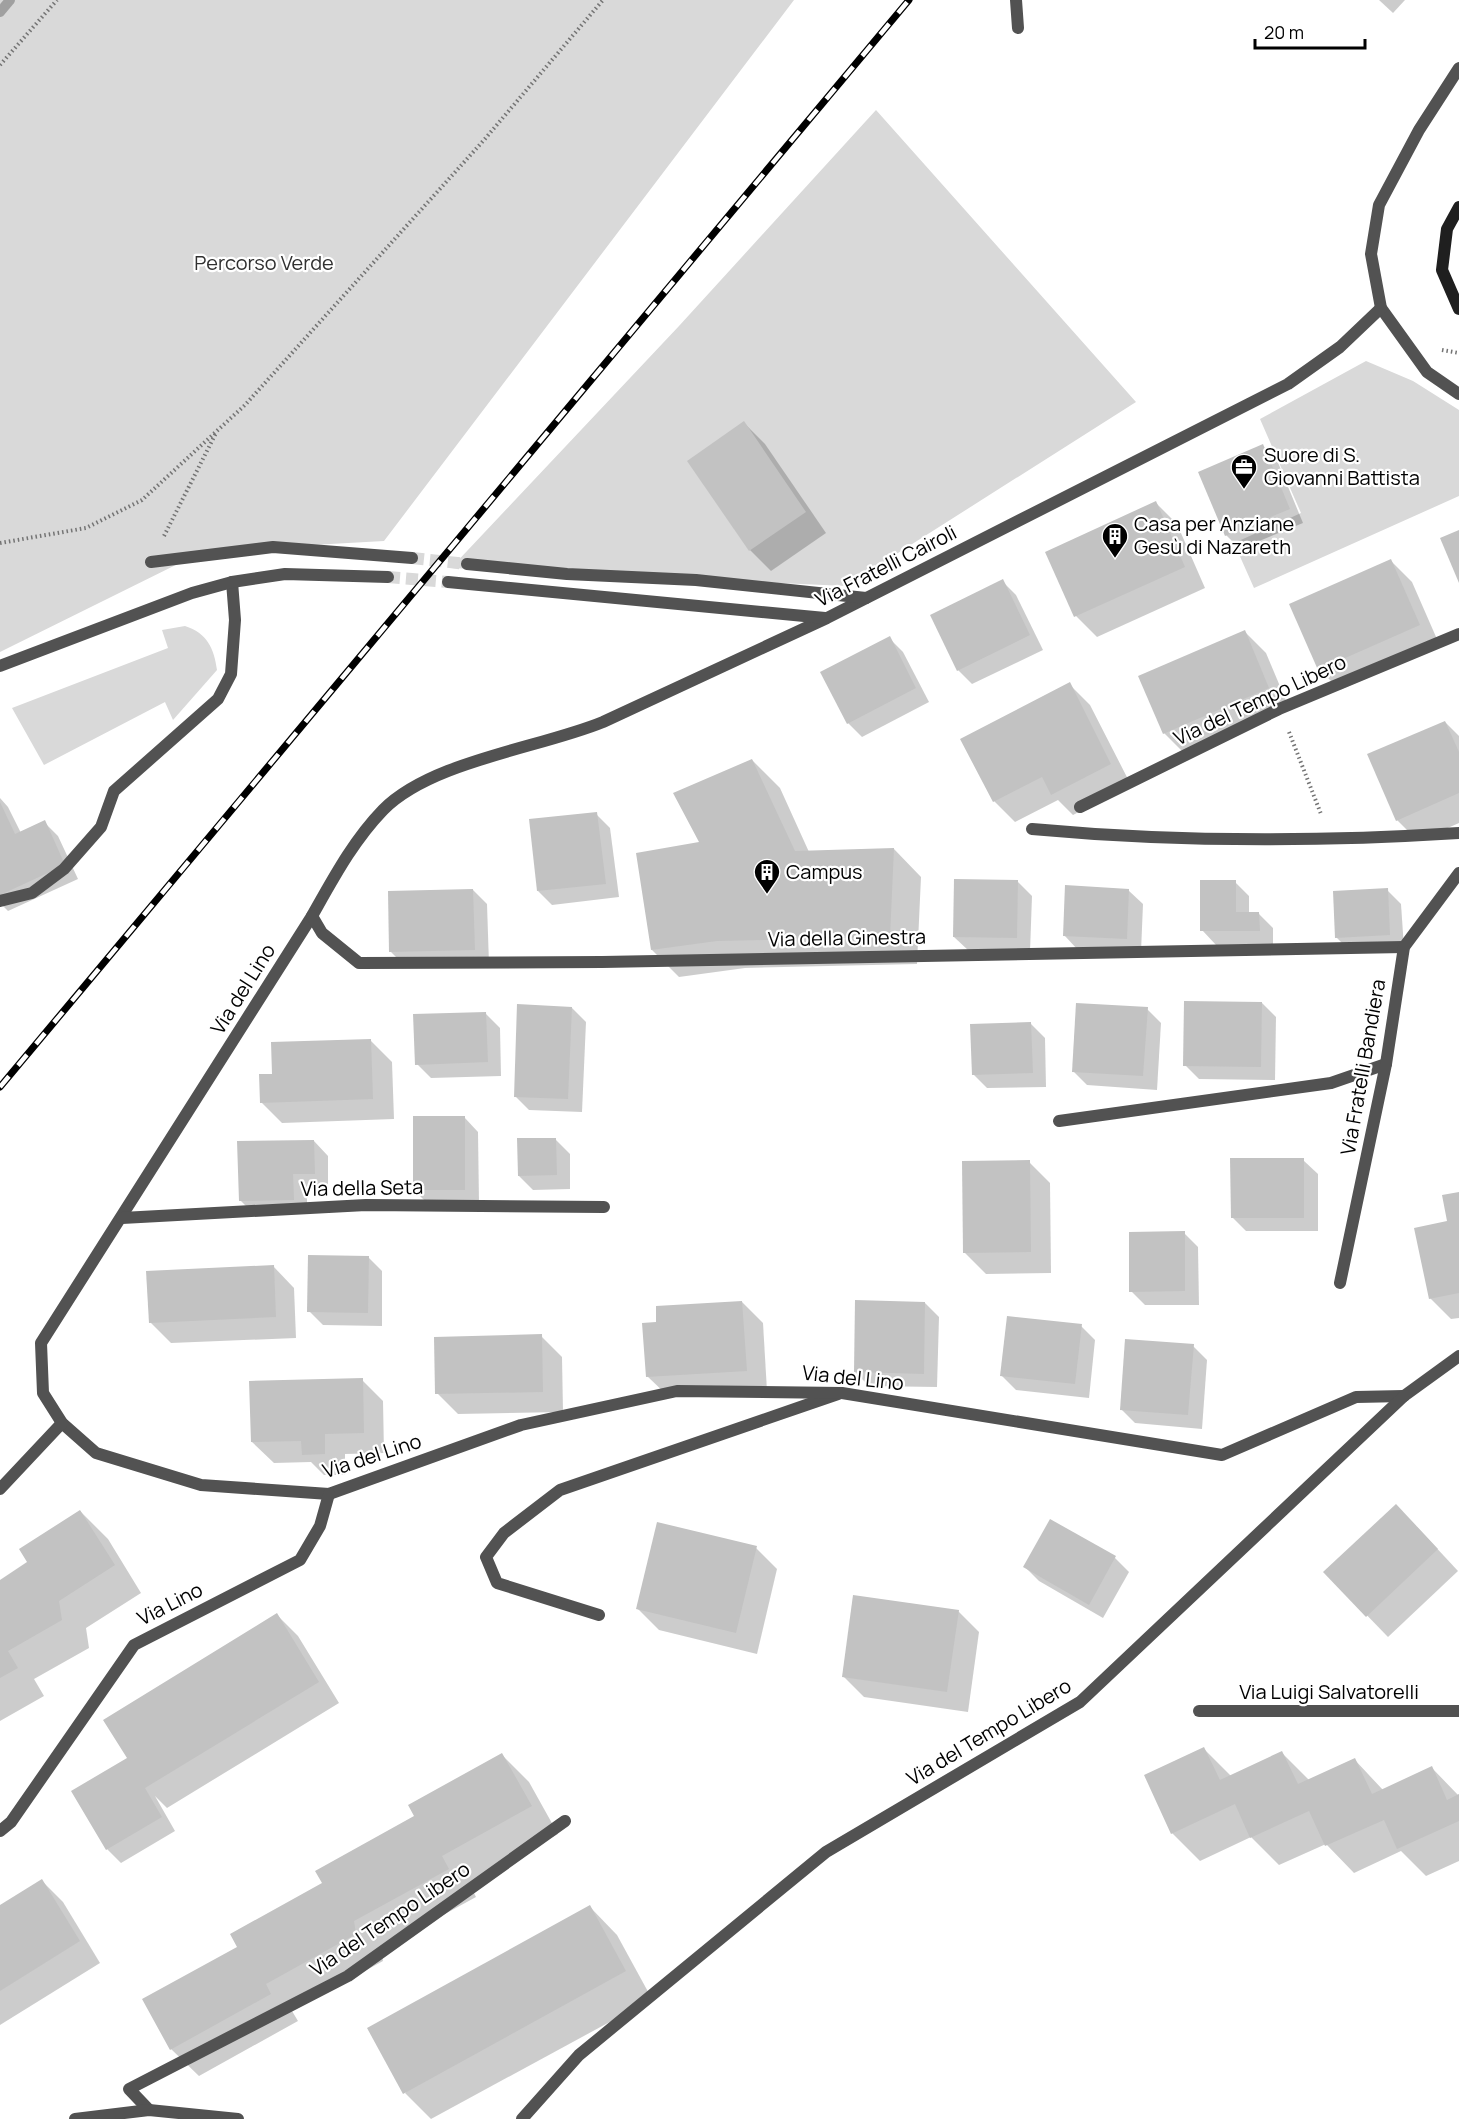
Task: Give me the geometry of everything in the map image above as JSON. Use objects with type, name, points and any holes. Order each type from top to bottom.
[{"type":"main road","points":[[1459,207],[1447,229],[1442,270],[1459,309]]},
{"type":"street","points":[[1016,0],[1018,28]]},
{"type":"street","points":[[1459,68],[1419,130],[1379,206],[1371,254],[1381,308],[1427,372],[1459,394]]},
{"type":"street","name":"Via Fratelli Cairoli","points":[[384,809],[417,786],[457,768],[579,732],[646,704],[827,618],[1288,384],[1340,347],[1381,308]]},
{"type":"street","points":[[151,562],[273,547],[412,558]]},
{"type":"street","points":[[467,564],[567,574],[696,579],[866,598]]},
{"type":"street","points":[[0,666],[192,593],[232,582],[285,574],[388,577]]},
{"type":"street","points":[[0,901],[32,893],[64,869],[101,827],[114,790],[218,699],[231,674],[236,620],[232,582]]},
{"type":"street","points":[[448,582],[827,618]]},
{"type":"street","name":"Via del Tempo Libero","points":[[1080,807],[1279,709],[1459,634]]},
{"type":"street","name":"Via del Lino","points":[[384,809],[345,858],[312,916],[41,1343],[43,1393],[62,1423],[96,1453],[201,1485],[329,1494],[521,1425],[677,1391],[842,1393],[1222,1455],[1356,1397],[1404,1396]]},
{"type":"street","points":[[1032,829],[1129,838],[1329,837],[1459,833]]},
{"type":"street","name":"Via Fratelli Bandiera","points":[[1340,1283],[1386,1064],[1404,947],[1459,873]]},
{"type":"street","name":"Via della Ginestra","points":[[312,916],[322,933],[359,963],[602,962],[1404,947]]},
{"type":"street","points":[[1059,1121],[1331,1083],[1386,1064]]},
{"type":"street","name":"Via della Seta","points":[[122,1218],[366,1205],[604,1207]]},
{"type":"street","name":"Via del Tempo Libero","points":[[522,2119],[579,2055],[825,1852],[1080,1702],[1404,1396],[1459,1356]]},
{"type":"street","points":[[599,1615],[497,1583],[486,1557],[504,1533],[560,1490],[842,1393]]},
{"type":"street","points":[[0,1490],[62,1423]]},
{"type":"street","name":"Via Lino","points":[[0,1831],[11,1822],[134,1645],[300,1560],[320,1526],[329,1494]]},
{"type":"street","name":"Via Luigi Salvatorelli","points":[[1199,1712],[1459,1711]]},
{"type":"street","name":"Via del Tempo Libero","points":[[149,2110],[129,2089],[348,1976],[565,1821]]},
{"type":"street","points":[[75,2119],[149,2110],[238,2119]]},
{"type":"path","points":[[0,65],[57,0]]},
{"type":"path","points":[[0,543],[86,528],[142,500],[245,405],[484,140],[603,0]]},
{"type":"path","points":[[151,562],[218,430]]},
{"type":"path","points":[[1279,709],[1303,763],[1329,837]]},
{"type":"green space","name":"Percorso Verde","points":[[0,0],[794,0],[384,541],[204,551],[0,652]]},
{"type":"green space","points":[[876,110],[1136,402],[846,586],[451,568],[679,326]]},
{"type":"green space","points":[[1366,361],[1413,381],[1459,410],[1459,496],[1254,588],[1234,543],[1301,513],[1260,419]]},
{"type":"green space","points":[[185,626],[199,633],[208,642],[217,670],[173,720],[165,702],[44,765],[12,708],[168,648],[162,630]]},
{"type":"building","points":[[744,421],[806,512],[749,551],[687,461]]},
{"type":"building","name":"Suore di S. Giovanni Battista","points":[[1263,444],[1290,509],[1225,536],[1198,472]]},
{"type":"building","name":"Casa per Anziane Gesù di Nazareth","points":[[1156,501],[1185,567],[1074,617],[1045,552]]},
{"type":"building","points":[[1459,530],[1459,583],[1440,538]]},
{"type":"building","points":[[1391,559],[1420,625],[1318,670],[1289,604]]},
{"type":"building","points":[[1003,579],[1030,635],[957,671],[930,615]]},
{"type":"building","points":[[1245,630],[1269,688],[1163,734],[1138,676]]},
{"type":"building","points":[[890,636],[916,688],[847,724],[820,672]]},
{"type":"building","points":[[1070,682],[1111,764],[1051,795],[1042,777],[993,802],[960,739]]},
{"type":"building","points":[[1445,721],[1459,752],[1459,793],[1396,821],[1367,754]]},
{"type":"building","name":"Campus","points":[[752,759],[795,851],[894,848],[890,937],[717,941],[651,950],[636,853],[699,842],[673,793]]},
{"type":"building","points":[[0,802],[15,834],[45,820],[65,865],[0,895]]},
{"type":"building","points":[[597,812],[606,884],[537,891],[529,819]]},
{"type":"building","points":[[954,879],[1018,880],[1017,938],[953,937]]},
{"type":"building","points":[[1200,880],[1236,880],[1236,912],[1259,912],[1260,931],[1200,931]]},
{"type":"building","points":[[1065,885],[1129,889],[1127,939],[1063,936]]},
{"type":"building","points":[[1388,888],[1390,935],[1335,938],[1333,891]]},
{"type":"building","points":[[473,889],[475,950],[389,952],[388,891]]},
{"type":"building","points":[[1184,1001],[1262,1002],[1261,1067],[1183,1066]]},
{"type":"building","points":[[1076,1003],[1148,1007],[1143,1076],[1072,1072]]},
{"type":"building","points":[[517,1004],[572,1007],[568,1099],[514,1097]]},
{"type":"building","points":[[486,1012],[488,1062],[415,1065],[413,1014]]},
{"type":"building","points":[[1031,1022],[1033,1073],[972,1075],[970,1024]]},
{"type":"building","points":[[371,1039],[373,1099],[260,1103],[259,1074],[272,1074],[271,1042]]},
{"type":"building","points":[[413,1116],[465,1116],[465,1190],[413,1190]]},
{"type":"building","points":[[517,1138],[556,1138],[557,1175],[518,1176]]},
{"type":"building","points":[[314,1140],[315,1174],[293,1174],[294,1200],[239,1201],[237,1141]]},
{"type":"building","points":[[1230,1158],[1304,1158],[1304,1218],[1231,1218]]},
{"type":"building","points":[[1030,1160],[1031,1252],[963,1253],[962,1161]]},
{"type":"building","points":[[1459,1192],[1459,1293],[1429,1299],[1414,1228],[1447,1221],[1442,1195]]},
{"type":"building","points":[[1185,1231],[1185,1291],[1129,1292],[1129,1232]]},
{"type":"building","points":[[308,1255],[369,1256],[368,1313],[307,1312]]},
{"type":"building","points":[[274,1265],[276,1317],[149,1323],[146,1271]]},
{"type":"building","points":[[855,1300],[925,1302],[924,1374],[854,1372]]},
{"type":"building","points":[[742,1301],[747,1371],[646,1377],[642,1323],[656,1322],[656,1306]]},
{"type":"building","points":[[1007,1316],[1082,1324],[1075,1384],[1000,1376]]},
{"type":"building","points":[[542,1334],[543,1392],[435,1394],[434,1337]]},
{"type":"building","points":[[1125,1339],[1194,1344],[1188,1415],[1120,1410]]},
{"type":"building","points":[[363,1378],[364,1433],[325,1434],[325,1454],[302,1455],[301,1441],[251,1442],[249,1381]]},
{"type":"building","points":[[1396,1504],[1438,1549],[1366,1617],[1323,1572]]},
{"type":"building","points":[[80,1510],[115,1565],[59,1601],[62,1620],[8,1651],[18,1668],[0,1678],[0,1580],[27,1562],[19,1549]]},
{"type":"building","points":[[1050,1519],[1116,1556],[1089,1605],[1023,1567]]},
{"type":"building","points":[[657,1522],[757,1546],[736,1633],[636,1609]]},
{"type":"building","points":[[853,1595],[959,1610],[947,1692],[842,1677]]},
{"type":"building","points":[[277,1613],[319,1682],[145,1788],[162,1817],[106,1850],[71,1791],[127,1758],[103,1720]]},
{"type":"building","points":[[1204,1747],[1220,1780],[1282,1751],[1298,1784],[1355,1758],[1372,1794],[1432,1766],[1447,1800],[1459,1794],[1459,1821],[1397,1849],[1384,1820],[1325,1846],[1309,1811],[1250,1838],[1235,1804],[1171,1834],[1144,1775]]},
{"type":"building","points":[[502,1753],[532,1806],[442,1856],[449,1869],[354,1921],[356,1934],[266,1984],[271,1994],[170,2050],[142,1999],[237,1947],[230,1934],[322,1883],[315,1871],[414,1816],[408,1805]]},
{"type":"building","points":[[42,1879],[80,1941],[0,1991],[0,1905]]},
{"type":"building","points":[[590,1905],[626,1971],[403,2094],[367,2028]]},
{"type":"waterway","points":[[0,12],[10,0]]},
{"type":"tunnel","points":[[412,558],[467,564]]},
{"type":"tunnel","points":[[388,577],[448,582]]},
{"type":"railway","points":[[0,1087],[909,0]]},
{"type":"place","name":"Suore di S. Giovanni Battista","points":[[1244,490]]},
{"type":"place","name":"Casa per Anziane Gesù di Nazareth","points":[[1115,559]]},
{"type":"place","name":"Campus","points":[[767,895]]}]
